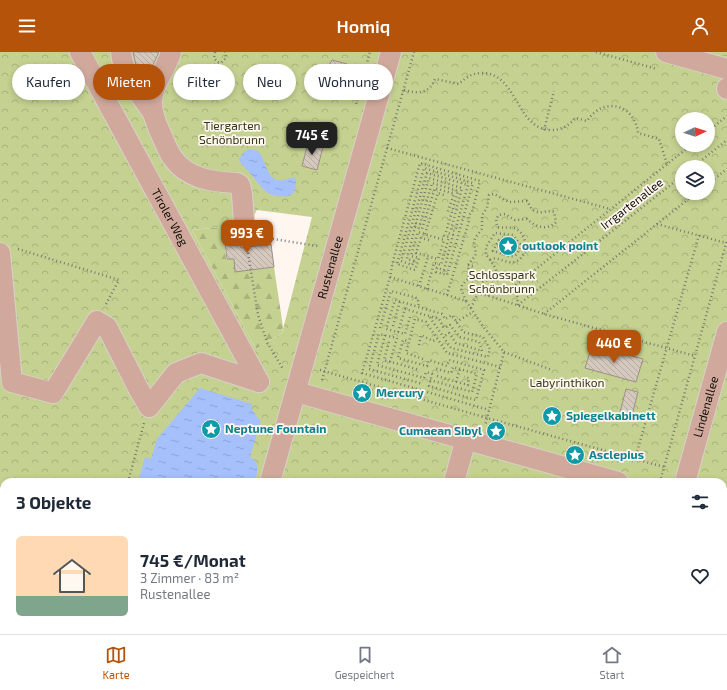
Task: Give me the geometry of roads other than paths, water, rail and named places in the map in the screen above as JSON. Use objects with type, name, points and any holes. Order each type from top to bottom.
[{"type":"street","name":"Tiroler Weg","points":[[7,251],[12,382],[53,393],[97,321],[107,327],[149,407],[176,373],[201,363],[259,382],[80,52]]},
{"type":"street","points":[[121,52],[125,70],[153,113],[171,156],[184,170],[200,178],[212,181],[237,183],[240,185],[245,234]]},
{"type":"street","points":[[153,113],[152,95],[171,52]]},
{"type":"street","name":"Rustenallee","points":[[271,478],[391,52]]},
{"type":"street","points":[[666,52],[727,69]]},
{"type":"street","name":"Lindenallee","points":[[686,478],[727,332]]},
{"type":"street","points":[[296,392],[604,478]]},
{"type":"street","points":[[456,478],[473,442]]},
{"type":"water","points":[[250,149],[258,151],[273,178],[284,180],[293,177],[296,179],[293,194],[278,196],[264,190],[242,165],[239,159],[244,152]]},
{"type":"water","name":"Neptune Fountain","points":[[200,388],[252,404],[251,407],[258,419],[261,420],[250,457],[256,462],[257,465],[256,478],[139,478],[145,457],[151,459],[157,439]]},
{"type":"place","name":"outlook point","points":[[508,246]]},
{"type":"place","name":"Mercury","points":[[362,393]]},
{"type":"place","name":"Spiegelkabinett","points":[[552,416]]},
{"type":"place","name":"Neptune Fountain","points":[[211,429]]},
{"type":"place","name":"Cumaean Sibyl","points":[[496,431]]},
{"type":"place","name":"Asclepius","points":[[575,455]]},
{"type":"park label","name":"Tiergarten Schönbrunn","points":[[232,133]]},
{"type":"park label","name":"Schlosspark Schönbrunn","points":[[502,282]]},
{"type":"park label","name":"Labyrinthikon","points":[[567,383]]}]
